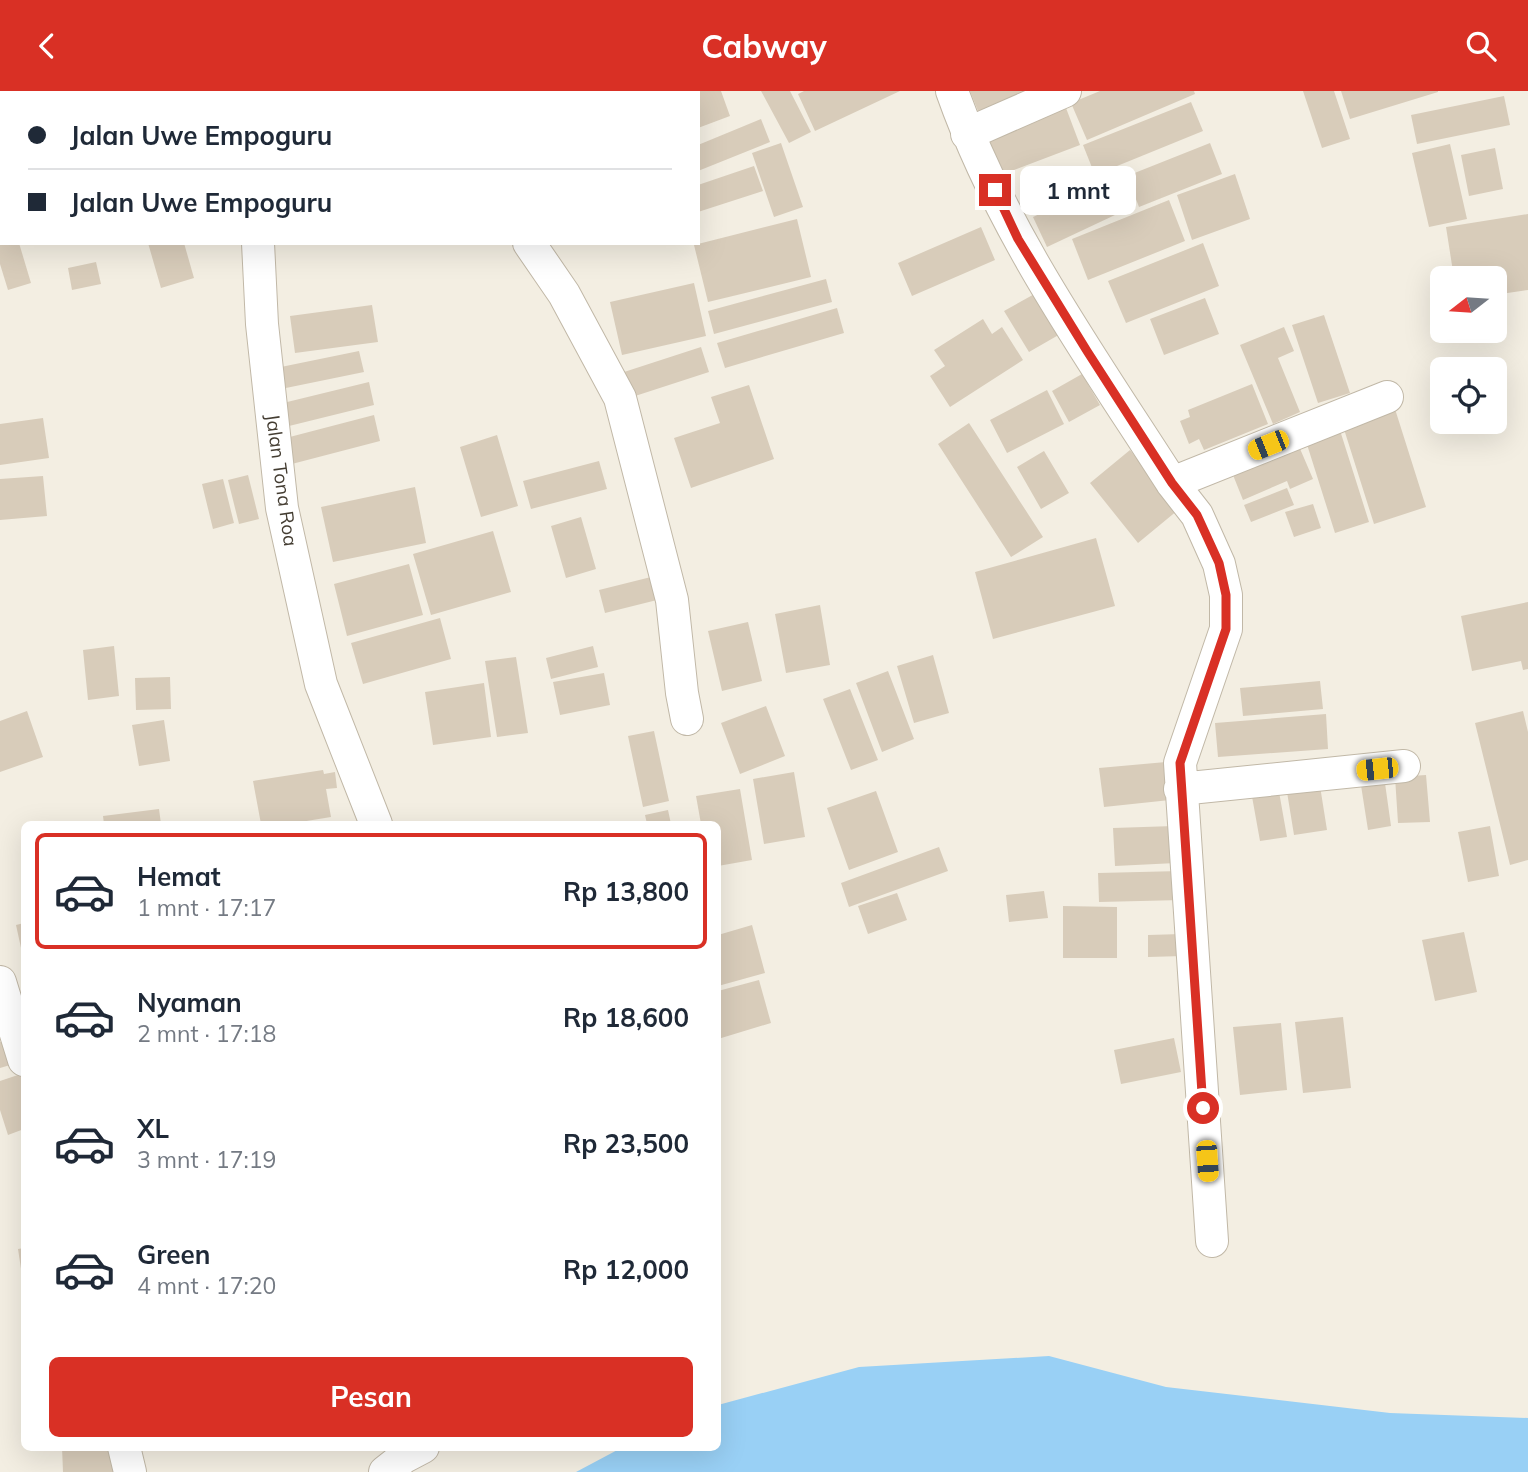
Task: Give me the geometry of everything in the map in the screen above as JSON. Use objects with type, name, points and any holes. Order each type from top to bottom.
[{"type":"street","points":[[952,91],[967,134],[1018,239],[1172,483],[1197,515],[1219,563],[1226,595],[1226,629],[1180,763],[1212,1241]]},
{"type":"street","points":[[967,134],[1065,91]]},
{"type":"street","name":"Jalan Tona Roa","points":[[258,245],[262,324],[282,508],[321,684],[375,821]]},
{"type":"street","points":[[530,245],[564,294],[620,398],[672,600],[687,719]]},
{"type":"street","points":[[1172,483],[1387,397]]},
{"type":"street","points":[[1180,789],[1404,766]]},
{"type":"street","points":[[0,982],[21,1050]]},
{"type":"street","points":[[125,1451],[130,1472]]},
{"type":"street","points":[[385,1472],[415,1451]]},
{"type":"water","points":[[1049,1356],[1166,1387],[1390,1413],[1528,1418],[1528,1472],[576,1472],[615,1451],[721,1451],[721,1404],[859,1367]]},
{"type":"building","points":[[700,91],[721,91],[730,116],[700,127]]},
{"type":"building","points":[[761,91],[790,91],[811,132],[789,143]]},
{"type":"building","points":[[804,91],[900,91],[815,131],[798,94]]},
{"type":"building","points":[[970,91],[1034,91],[978,111]]},
{"type":"building","points":[[1100,91],[1194,91],[1195,94],[1087,140],[1071,103]]},
{"type":"building","points":[[1303,91],[1334,91],[1350,139],[1322,148]]},
{"type":"building","points":[[1341,91],[1438,91],[1438,92],[1350,119]]},
{"type":"building","points":[[1504,96],[1510,125],[1417,144],[1411,115]]},
{"type":"building","points":[[1191,102],[1203,131],[1095,175],[1083,145]]},
{"type":"building","points":[[1066,108],[1080,145],[998,176],[984,140]]},
{"type":"building","points":[[761,119],[770,142],[700,170],[700,144]]},
{"type":"building","points":[[781,143],[803,207],[774,217],[752,153]]},
{"type":"building","points":[[1210,143],[1222,174],[1139,207],[1127,176]]},
{"type":"building","points":[[1450,144],[1467,219],[1429,227],[1412,153]]},
{"type":"building","points":[[1495,148],[1503,189],[1469,196],[1461,155]]},
{"type":"building","points":[[754,166],[763,191],[700,211],[700,184]]},
{"type":"building","points":[[1235,174],[1250,219],[1192,240],[1177,195]]},
{"type":"building","points":[[1118,177],[1132,207],[1047,247],[1033,217]]},
{"type":"building","points":[[1169,200],[1185,241],[1088,280],[1072,239]]},
{"type":"building","points":[[1528,214],[1528,290],[1507,293],[1507,266],[1452,266],[1446,227]]},
{"type":"building","points":[[797,219],[811,277],[708,302],[694,245]]},
{"type":"building","points":[[981,227],[995,260],[912,296],[898,263]]},
{"type":"building","points":[[1203,243],[1219,286],[1126,323],[1108,281]]},
{"type":"building","points":[[0,245],[20,245],[31,283],[8,290],[0,264]]},
{"type":"building","points":[[149,245],[185,245],[194,278],[161,288]]},
{"type":"building","points":[[96,262],[101,284],[72,290],[68,268]]},
{"type":"building","points":[[826,279],[832,302],[714,334],[708,311]]},
{"type":"building","points":[[694,283],[706,336],[622,355],[610,302]]},
{"type":"building","points":[[1038,292],[1062,333],[1029,352],[1004,311]]},
{"type":"building","points":[[1205,298],[1219,334],[1164,355],[1150,319]]},
{"type":"building","points":[[372,305],[378,342],[295,353],[290,316]]},
{"type":"building","points":[[837,308],[844,333],[725,368],[717,343]]},
{"type":"building","points":[[1324,315],[1350,393],[1318,403],[1292,325]]},
{"type":"building","points":[[983,319],[992,334],[1002,327],[1023,360],[950,407],[930,376],[945,366],[934,350]]},
{"type":"building","points":[[1284,327],[1294,351],[1278,358],[1300,412],[1273,424],[1240,345]]},
{"type":"building","points":[[701,347],[709,372],[629,398],[621,373]]},
{"type":"building","points":[[359,351],[364,372],[281,389],[276,368]]},
{"type":"building","points":[[1082,374],[1100,405],[1069,422],[1052,391]]},
{"type":"building","points":[[369,382],[374,405],[285,427],[279,404]]},
{"type":"building","points":[[1252,384],[1268,424],[1204,450],[1199,439],[1189,444],[1180,421],[1190,417],[1188,410]]},
{"type":"building","points":[[749,385],[774,459],[691,488],[674,438],[720,423],[711,397]]},
{"type":"building","points":[[1047,390],[1064,424],[1007,453],[990,420]]},
{"type":"building","points":[[1395,409],[1426,507],[1374,524],[1343,426]]},
{"type":"building","points":[[374,415],[380,441],[288,465],[282,439]]},
{"type":"building","points":[[43,418],[49,458],[0,465],[0,424]]},
{"type":"building","points":[[969,423],[1043,537],[1011,557],[938,444]]},
{"type":"building","points":[[1338,424],[1369,522],[1335,533],[1304,435]]},
{"type":"building","points":[[497,435],[518,506],[481,517],[460,447]]},
{"type":"building","points":[[1295,437],[1313,479],[1290,489],[1287,481],[1243,500],[1229,465]]},
{"type":"building","points":[[1130,450],[1178,510],[1138,543],[1090,483]]},
{"type":"building","points":[[1044,451],[1069,493],[1041,509],[1017,467]]},
{"type":"building","points":[[599,461],[607,489],[531,509],[523,481]]},
{"type":"building","points":[[248,475],[259,519],[239,524],[228,480]]},
{"type":"building","points":[[43,476],[47,516],[0,520],[0,479]]},
{"type":"building","points":[[223,479],[234,523],[213,529],[202,484]]},
{"type":"building","points":[[415,487],[426,543],[333,562],[321,507]]},
{"type":"building","points":[[1287,488],[1294,505],[1251,522],[1244,505]]},
{"type":"building","points":[[1313,504],[1321,528],[1294,537],[1285,512]]},
{"type":"building","points":[[581,517],[596,569],[566,578],[551,526]]},
{"type":"building","points":[[493,531],[511,592],[431,615],[413,554]]},
{"type":"building","points":[[1096,538],[1115,606],[993,639],[975,572]]},
{"type":"building","points":[[409,564],[423,615],[347,636],[334,584]]},
{"type":"building","points":[[651,577],[657,600],[605,613],[599,590]]},
{"type":"building","points":[[1528,602],[1528,669],[1523,670],[1521,661],[1472,671],[1461,616]]},
{"type":"building","points":[[820,605],[830,665],[786,673],[775,614]]},
{"type":"building","points":[[440,618],[451,659],[363,684],[351,643]]},
{"type":"building","points":[[748,622],[762,681],[722,691],[708,631]]},
{"type":"building","points":[[114,646],[119,696],[88,700],[83,650]]},
{"type":"building","points":[[593,646],[598,667],[551,679],[546,658]]},
{"type":"building","points":[[933,655],[949,713],[914,723],[897,666]]},
{"type":"building","points":[[516,657],[528,733],[497,737],[485,661]]},
{"type":"building","points":[[888,671],[914,739],[882,752],[856,683]]},
{"type":"building","points":[[604,673],[610,705],[560,715],[553,682]]},
{"type":"building","points":[[170,677],[171,709],[136,710],[135,678]]},
{"type":"building","points":[[1320,681],[1323,709],[1243,716],[1240,688]]},
{"type":"building","points":[[484,683],[491,737],[433,745],[425,692]]},
{"type":"building","points":[[850,689],[878,760],[851,770],[823,699]]},
{"type":"building","points":[[766,706],[785,756],[740,774],[721,723]]},
{"type":"building","points":[[27,711],[43,757],[0,772],[0,721]]},
{"type":"building","points":[[1523,711],[1528,732],[1528,860],[1510,865],[1475,723]]},
{"type":"building","points":[[1326,714],[1328,749],[1218,757],[1215,723]]},
{"type":"building","points":[[164,720],[170,761],[139,766],[132,725]]},
{"type":"building","points":[[654,731],[669,801],[643,807],[628,736]]},
{"type":"building","points":[[1166,762],[1170,800],[1104,807],[1099,768]]},
{"type":"building","points":[[323,770],[324,774],[335,772],[337,788],[326,789],[331,817],[306,821],[260,821],[253,781]]},
{"type":"building","points":[[794,772],[805,837],[764,844],[753,779]]},
{"type":"building","points":[[1426,775],[1430,822],[1398,823],[1395,777]]},
{"type":"building","points":[[1384,776],[1391,826],[1368,830],[1360,779]]},
{"type":"building","points":[[1278,786],[1287,837],[1260,841],[1251,791]]},
{"type":"building","points":[[1320,786],[1327,830],[1294,835],[1287,792]]},
{"type":"building","points":[[740,789],[752,860],[721,865],[721,821],[700,821],[696,796]]},
{"type":"building","points":[[876,791],[898,852],[849,870],[827,808]]},
{"type":"building","points":[[159,809],[161,821],[104,821],[103,816]]},
{"type":"building","points":[[668,810],[670,821],[646,821],[645,815]]},
{"type":"building","points":[[1174,826],[1176,863],[1115,866],[1113,828]]},
{"type":"building","points":[[1490,826],[1499,876],[1468,882],[1458,832]]},
{"type":"building","points":[[939,847],[948,871],[849,907],[841,883]]},
{"type":"building","points":[[1181,871],[1182,900],[1099,902],[1098,873]]},
{"type":"building","points":[[1044,891],[1048,918],[1009,922],[1006,895]]},
{"type":"building","points":[[897,893],[907,920],[868,934],[858,906]]},
{"type":"building","points":[[1063,906],[1117,907],[1117,958],[1063,958]]},
{"type":"building","points":[[21,924],[21,948],[16,925]]},
{"type":"building","points":[[752,925],[765,973],[721,985],[721,934]]},
{"type":"building","points":[[1464,932],[1477,992],[1435,1001],[1422,940]]},
{"type":"building","points":[[1182,934],[1183,956],[1148,957],[1148,935]]},
{"type":"building","points":[[759,980],[771,1023],[721,1038],[721,990]]},
{"type":"building","points":[[1343,1017],[1351,1088],[1303,1093],[1295,1022]]},
{"type":"building","points":[[1281,1023],[1287,1090],[1240,1095],[1233,1027]]},
{"type":"building","points":[[1174,1038],[1181,1072],[1121,1084],[1114,1050]]},
{"type":"building","points":[[10,1039],[17,1063],[0,1068],[0,1042]]},
{"type":"building","points":[[21,1074],[21,1130],[8,1135],[0,1110],[0,1081]]},
{"type":"building","points":[[62,1451],[116,1451],[117,1472],[63,1472]]},
{"type":"route","points":[[995,190],[1018,239],[1087,351],[1172,483],[1197,515],[1219,563],[1226,595],[1226,629],[1180,763],[1203,1108]]}]
